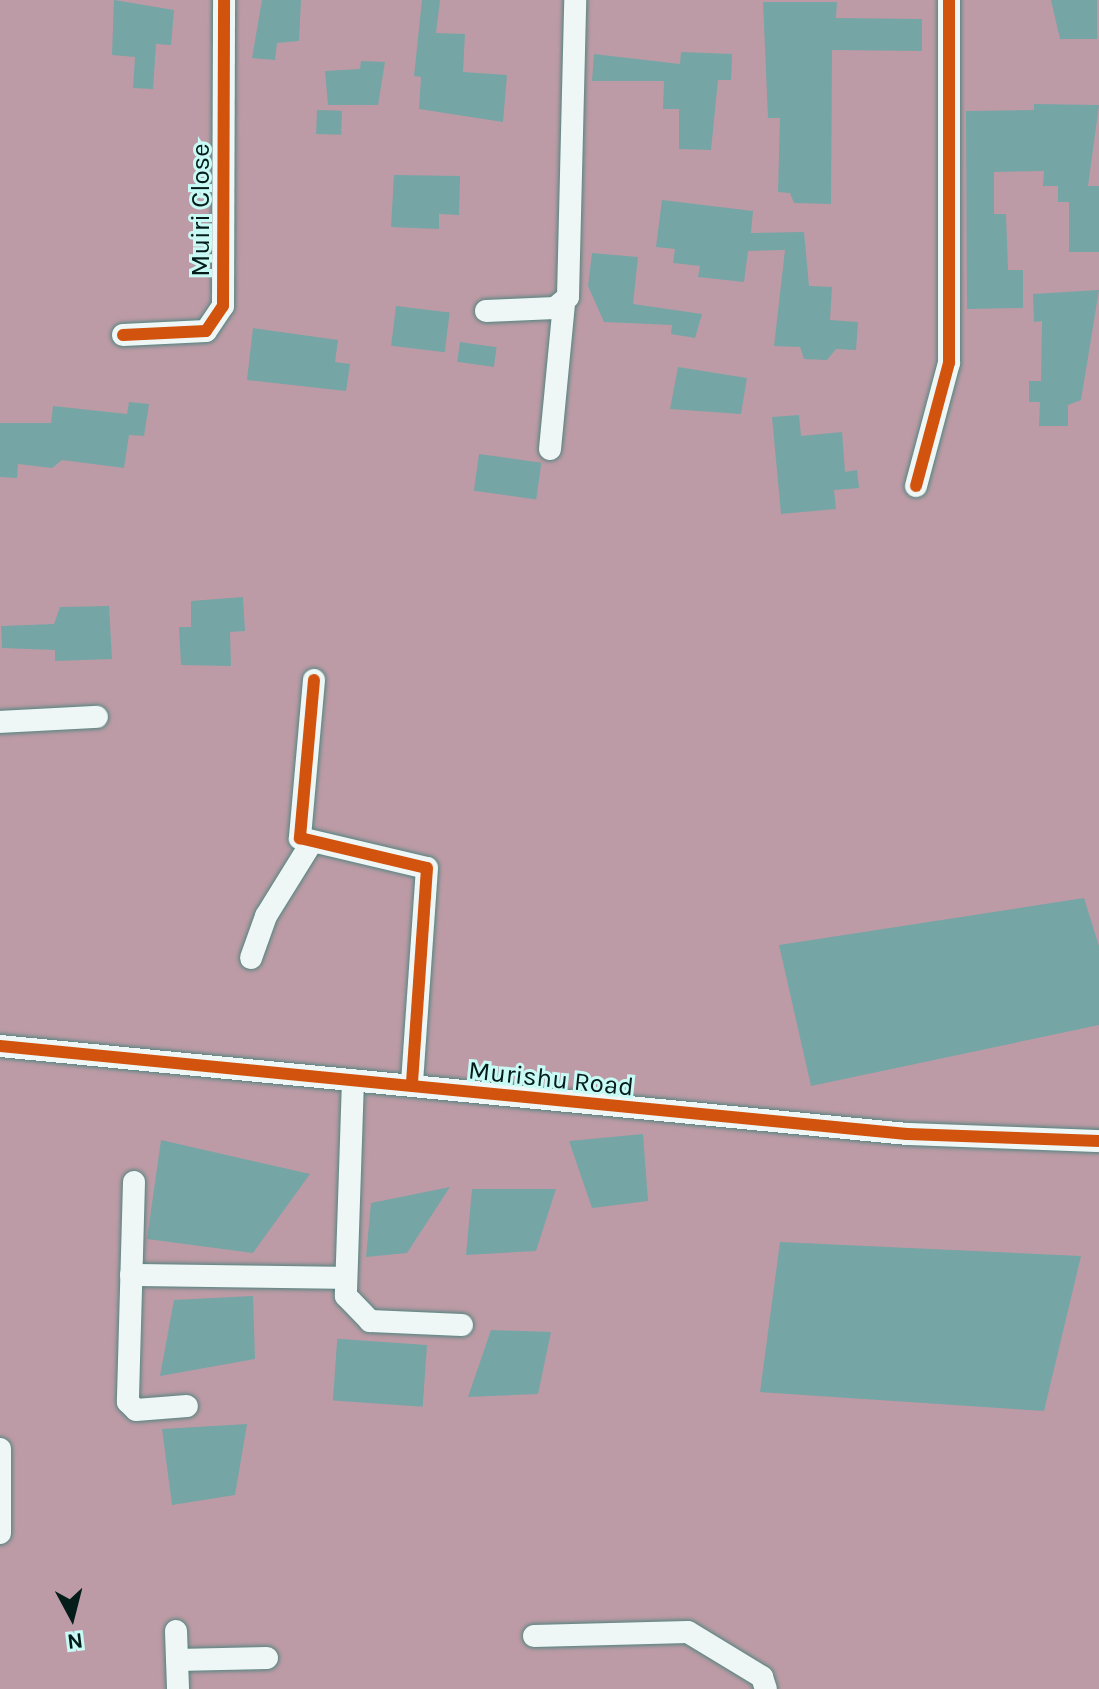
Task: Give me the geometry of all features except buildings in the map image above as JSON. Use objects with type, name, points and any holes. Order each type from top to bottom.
[{"type":"street","name":"Muiri Close","points":[[123,335],[206,331],[219,319],[224,0]]},
{"type":"street","points":[[550,449],[564,303],[575,0]]},
{"type":"street","points":[[916,486],[949,363],[949,0]]},
{"type":"street","points":[[486,311],[564,303]]},
{"type":"street","points":[[314,680],[298,827],[310,845],[427,868],[412,1085]]},
{"type":"street","points":[[0,722],[97,717]]},
{"type":"street","points":[[251,958],[266,916],[310,845]]},
{"type":"street","name":"Murishu Road","points":[[0,1046],[907,1134],[1099,1141]]},
{"type":"street","points":[[353,1080],[343,1278],[355,1311],[370,1321],[462,1325]]},
{"type":"street","points":[[134,1182],[129,1405],[187,1406]]},
{"type":"street","points":[[131,1275],[343,1278]]},
{"type":"street","points":[[0,1449],[0,1533]]},
{"type":"street","points":[[176,1631],[178,1689]]},
{"type":"street","points":[[534,1636],[688,1632],[762,1677],[766,1689]]},
{"type":"street","points":[[177,1660],[267,1658]]},
{"type":"shaded area","points":[[0,0],[1099,0],[1099,1689],[0,1689]]},
{"type":"cycle path","points":[[123,335],[206,331],[223,306],[224,0]]},
{"type":"cycle path","points":[[916,486],[949,363],[949,0]]},
{"type":"cycle path","points":[[314,680],[300,838],[427,868],[412,1085]]},
{"type":"cycle path","points":[[0,1046],[907,1134],[1099,1141]]}]
